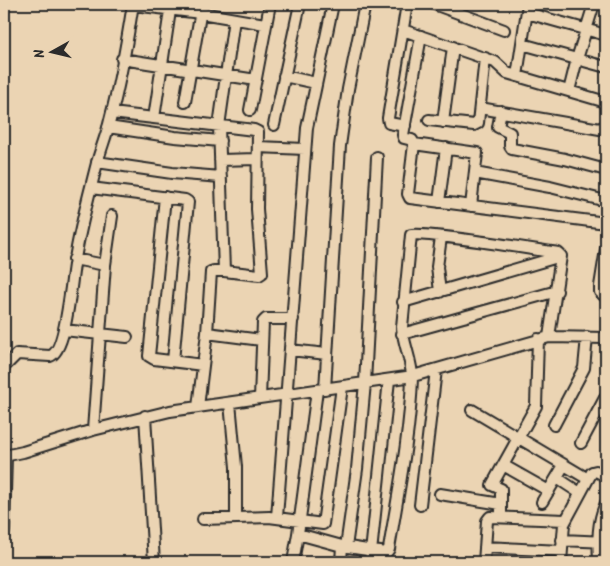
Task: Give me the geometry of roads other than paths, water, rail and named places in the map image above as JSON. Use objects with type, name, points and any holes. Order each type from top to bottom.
[{"type":"street","points":[[250,110],[270,4]]},
{"type":"street","points":[[274,125],[300,4]]},
{"type":"street","points":[[277,517],[307,128],[333,4]]},
{"type":"street","points":[[293,562],[327,354],[340,146],[348,89],[365,4]]},
{"type":"street","points":[[405,126],[389,123],[388,118],[407,4]]},
{"type":"street","points":[[434,4],[504,30]]},
{"type":"street","points":[[570,91],[585,29],[594,4]]},
{"type":"street","points":[[4,366],[17,354],[54,355],[60,346],[74,260],[97,162],[112,113],[133,5],[202,8],[234,19],[265,24]]},
{"type":"street","points":[[154,118],[171,6]]},
{"type":"street","points":[[185,102],[202,8]]},
{"type":"street","points":[[517,76],[527,8],[585,29],[606,34]]},
{"type":"street","points":[[224,271],[219,126],[234,19]]},
{"type":"street","points":[[403,30],[498,63],[507,73],[606,102]]},
{"type":"street","points":[[421,36],[403,136],[412,140],[414,144],[408,196],[438,202],[606,223]]},
{"type":"street","points":[[522,44],[606,67]]},
{"type":"street","points":[[443,122],[453,47]]},
{"type":"street","points":[[429,120],[477,124],[479,120],[484,58]]},
{"type":"street","points":[[122,59],[256,80]]},
{"type":"street","points":[[284,76],[316,83]]},
{"type":"street","points":[[480,108],[600,129],[606,125]]},
{"type":"street","points":[[501,112],[498,127],[509,131],[512,149],[565,159],[606,170]]},
{"type":"street","points":[[112,113],[258,132],[257,209],[262,273],[259,275],[224,271],[211,272],[207,333],[198,407]]},
{"type":"street","points":[[108,127],[175,137],[220,141]]},
{"type":"street","points":[[414,144],[477,153],[471,206]]},
{"type":"street","points":[[258,147],[305,149]]},
{"type":"street","points":[[438,202],[446,148]]},
{"type":"street","points":[[341,562],[357,469],[365,383],[377,157]]},
{"type":"street","points":[[220,160],[257,159]]},
{"type":"street","points":[[97,162],[172,173],[221,177]]},
{"type":"street","points":[[475,173],[542,185],[606,201]]},
{"type":"street","points":[[91,188],[185,200],[189,204],[173,361]]},
{"type":"street","points":[[165,197],[149,354],[151,358],[203,365]]},
{"type":"street","points":[[93,430],[105,265],[112,216]]},
{"type":"street","points":[[298,534],[371,557],[386,553],[389,549],[413,376],[402,334],[403,302],[411,236],[416,234],[442,237],[558,253],[561,256]]},
{"type":"street","points":[[440,292],[436,267],[442,237]]},
{"type":"street","points":[[606,253],[600,289],[606,297]]},
{"type":"street","points":[[549,338],[561,256]]},
{"type":"street","points":[[403,302],[561,256]]},
{"type":"street","points":[[74,260],[105,265]]},
{"type":"street","points":[[402,334],[557,291]]},
{"type":"street","points":[[260,398],[262,324],[264,320],[293,319]]},
{"type":"street","points":[[64,330],[127,337]]},
{"type":"street","points":[[207,333],[261,340]]},
{"type":"street","points":[[554,425],[584,368],[587,337]]},
{"type":"street","points":[[4,531],[5,456],[145,416],[413,376],[538,339],[606,338]]},
{"type":"street","points":[[500,517],[501,489],[492,485],[536,406],[538,339]]},
{"type":"street","points":[[290,350],[327,354]]},
{"type":"street","points":[[420,505],[436,370]]},
{"type":"street","points":[[371,557],[389,380]]},
{"type":"street","points":[[203,519],[277,517],[321,524],[324,522],[342,387]]},
{"type":"street","points":[[581,442],[606,396]]},
{"type":"street","points":[[230,402],[236,467],[236,518]]},
{"type":"street","points":[[472,410],[588,479]]},
{"type":"street","points":[[145,416],[154,562]]},
{"type":"street","points":[[503,465],[549,491]]},
{"type":"street","points":[[542,502],[564,465]]},
{"type":"street","points":[[561,562],[565,520],[592,472],[596,470],[606,476]]},
{"type":"street","points":[[557,478],[580,492]]},
{"type":"street","points":[[440,494],[501,504]]},
{"type":"street","points":[[599,562],[602,542],[599,520],[606,503]]},
{"type":"street","points":[[484,562],[487,521],[490,517],[565,520]]},
{"type":"street","points":[[562,540],[602,542]]},
{"type":"street","points":[[485,547],[561,551]]}]
